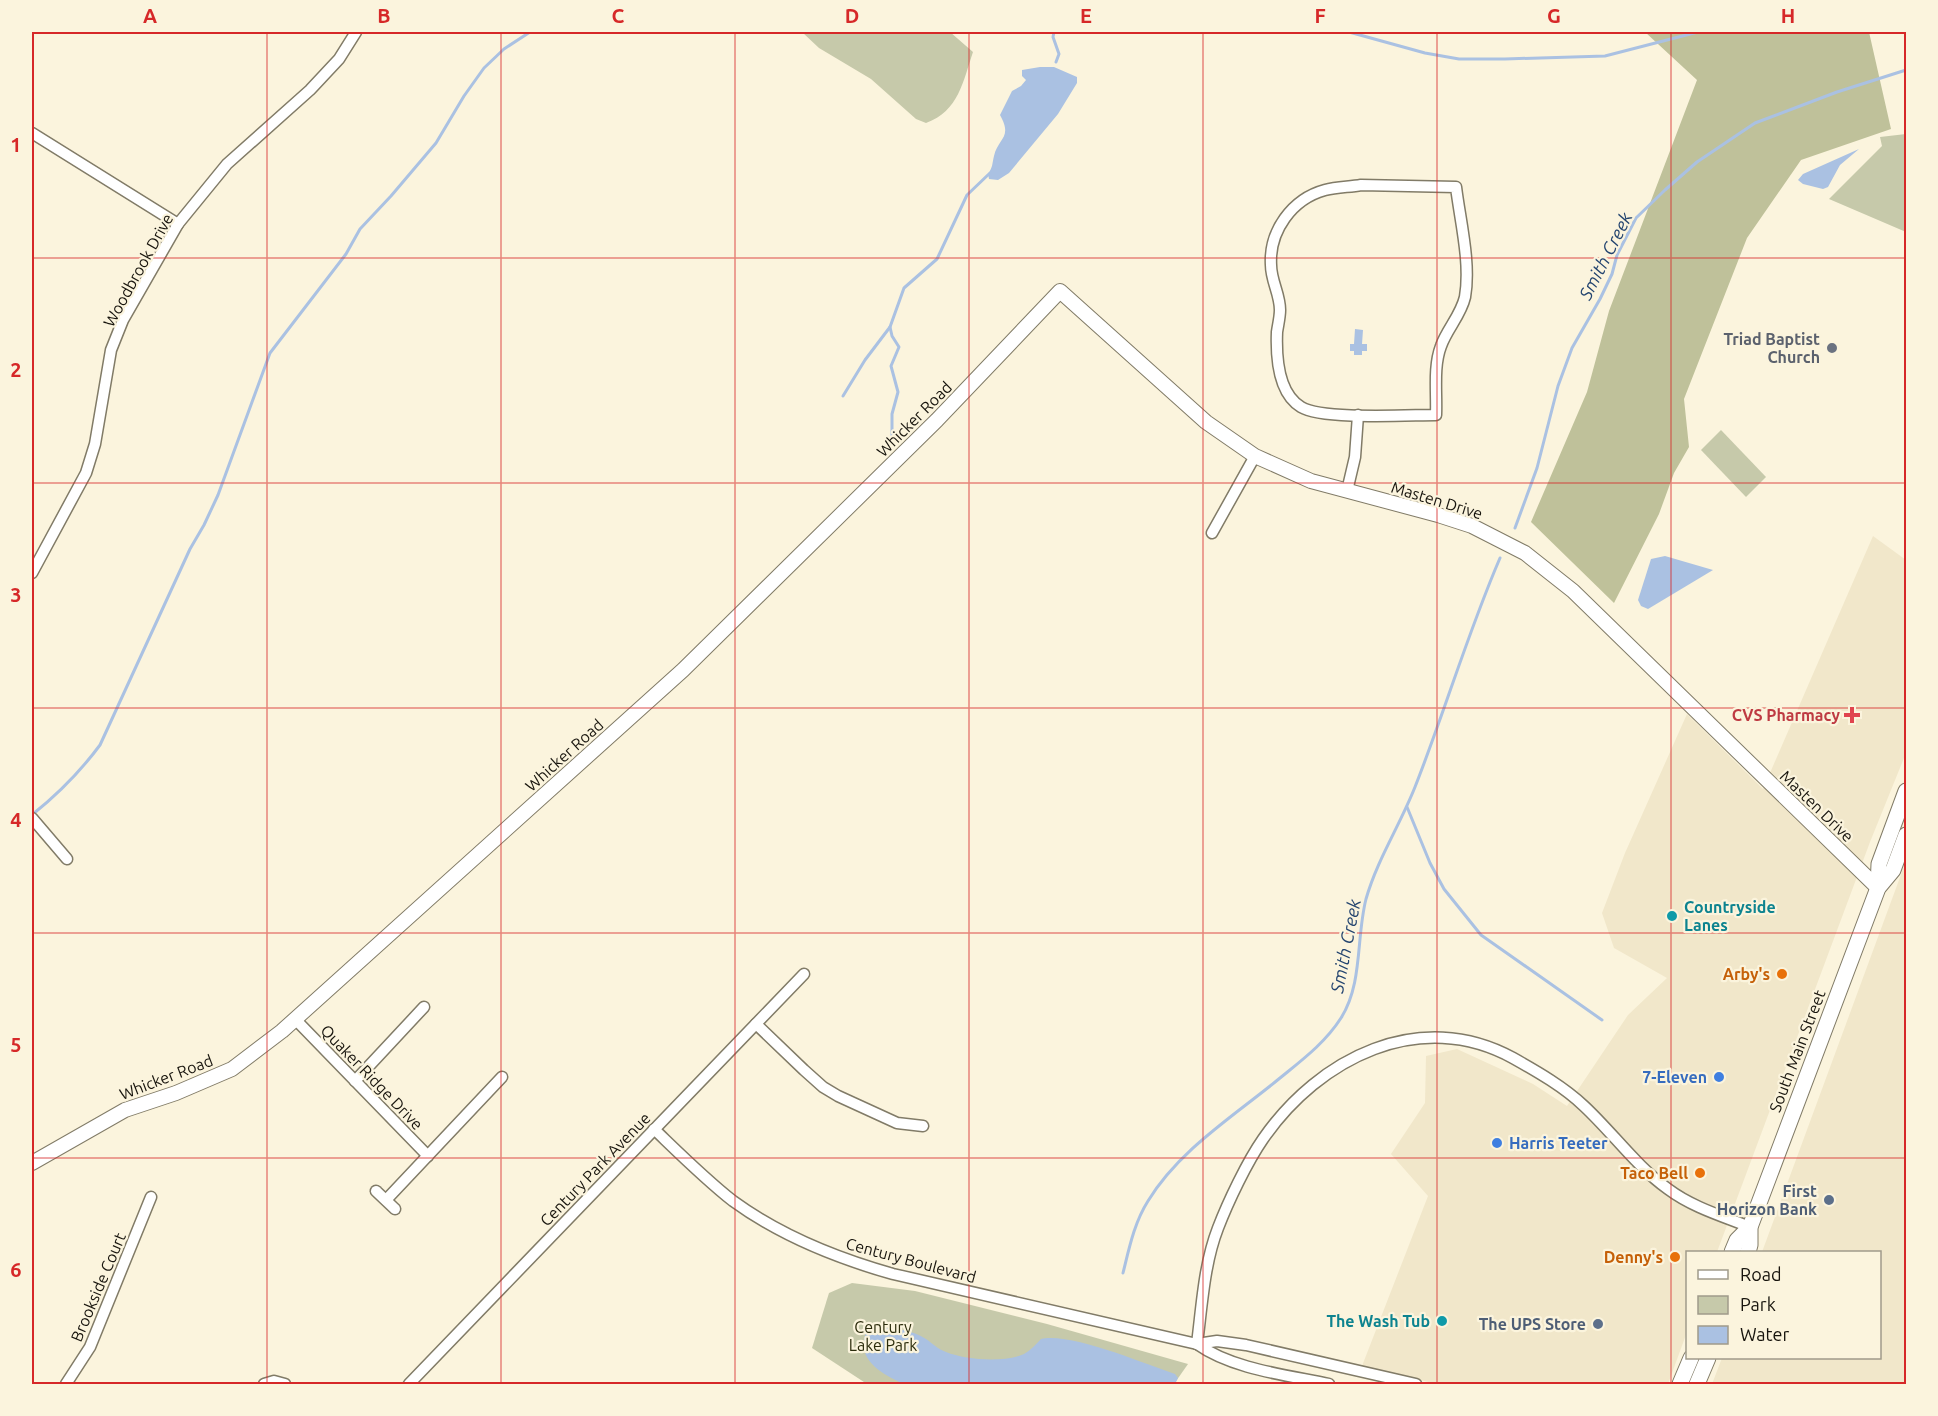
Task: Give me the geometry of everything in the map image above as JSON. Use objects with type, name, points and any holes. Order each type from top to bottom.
[{"type":"main road","name":"South Main Street","points":[[1748,1251],[1750,1227],[1878,888],[1879,864],[1906,791]]},
{"type":"main road","name":"South Main Street","points":[[1878,888],[1893,870],[1906,835]]},
{"type":"main road","name":"South Main Street","points":[[1732,1251],[1737,1240],[1750,1227]]},
{"type":"main road","points":[[1680,1384],[1691,1359]]},
{"type":"main road","points":[[1697,1384],[1708,1359]]},
{"type":"street","name":"Woodbrook Drive","points":[[32,573],[86,473],[95,444],[111,350],[123,320],[178,224],[227,164],[310,90],[339,59],[356,32]]},
{"type":"street","points":[[32,133],[178,224]]},
{"type":"street","points":[[1361,185],[1455,187],[1465,264],[1465,293],[1459,314],[1440,349],[1437,361],[1437,415],[1358,415],[1318,414],[1307,411],[1298,406],[1285,391],[1281,381],[1278,347],[1280,309],[1270,267],[1273,241],[1278,229],[1284,218],[1302,201],[1326,190],[1361,185]]},
{"type":"street","name":"Masten Drive","points":[[1060,291],[1206,422],[1255,456],[1292,474],[1456,520],[1507,543],[1542,565],[1573,591],[1878,888]]},
{"type":"street","name":"Whicker Road","points":[[32,1163],[125,1110],[176,1094],[232,1069],[295,1019],[683,670],[937,420],[1060,291]]},
{"type":"street","points":[[1347,491],[1355,457],[1358,415]]},
{"type":"street","points":[[1212,533],[1255,456]]},
{"type":"street","points":[[32,818],[67,859]]},
{"type":"street","name":"Century Park Avenue","points":[[409,1384],[804,974]]},
{"type":"street","points":[[355,1081],[424,1007]]},
{"type":"street","name":"Quaker Ridge Drive","points":[[295,1019],[428,1156]]},
{"type":"street","points":[[756,1024],[823,1087],[881,1117],[897,1123],[923,1126]]},
{"type":"street","points":[[1197,1344],[1213,1242],[1223,1217],[1262,1141],[1293,1104],[1333,1070],[1359,1054],[1389,1043],[1423,1038],[1458,1040],[1488,1047],[1515,1059],[1576,1099],[1644,1169],[1668,1190],[1706,1210],[1750,1227]]},
{"type":"street","points":[[386,1200],[502,1077]]},
{"type":"street","name":"Century Boulevard","points":[[654,1130],[696,1170],[734,1201],[776,1228],[835,1256],[893,1274],[1197,1344],[1217,1341],[1416,1384]]},
{"type":"street","points":[[376,1191],[395,1209]]},
{"type":"street","name":"Brookside Court","points":[[66,1384],[90,1347],[151,1197]]},
{"type":"street","name":"Century Boulevard","points":[[1197,1344],[1213,1355],[1329,1384]]},
{"type":"street","points":[[1282,1374],[1289,1355]]},
{"type":"street","points":[[264,1384],[274,1381],[285,1384]]},
{"type":"shaded area","points":[[1873,536],[1906,560],[1906,753],[1870,842],[1717,1251],[1686,1251],[1686,1335],[1668,1384],[1437,1384],[1362,1366],[1428,1196],[1391,1154],[1425,1103],[1426,1056],[1457,1049],[1533,1084],[1567,1106],[1628,1015],[1667,978],[1614,948],[1602,913],[1625,853],[1687,714],[1763,789]]},
{"type":"shaded area","points":[[1906,861],[1906,1384],[1712,1384],[1722,1359],[1881,1359],[1881,1251],[1762,1251]]},
{"type":"green space","points":[[802,32],[950,32],[973,52],[953,103],[937,118],[926,123],[916,119],[871,79],[819,48]]},
{"type":"green space","points":[[1645,32],[1869,32],[1891,129],[1801,160],[1747,238],[1684,399],[1689,447],[1674,473],[1659,514],[1614,603],[1531,522],[1587,392],[1609,311],[1697,80]]},
{"type":"green space","points":[[1906,134],[1906,232],[1829,199],[1882,146],[1880,137]]},
{"type":"green space","points":[[1721,430],[1766,477],[1746,497],[1701,450]]},
{"type":"green space","name":"Century Lake Park","points":[[852,1283],[915,1291],[1047,1324],[1188,1364],[1174,1384],[867,1384],[812,1348],[829,1293]]},
{"type":"water","points":[[1054,67],[1077,77],[1077,83],[1058,114],[1009,173],[998,180],[989,179],[988,174],[996,150],[1005,133],[1000,115],[1012,91],[1026,80],[1022,76],[1022,70]]},
{"type":"water","points":[[1859,149],[1840,165],[1828,187],[1823,189],[1803,184],[1798,180],[1803,174]]},
{"type":"water","points":[[1355,329],[1363,330],[1362,344],[1367,344],[1367,351],[1362,351],[1362,355],[1354,355],[1354,351],[1350,351],[1350,344],[1354,344]]},
{"type":"water","points":[[1665,556],[1713,570],[1648,609],[1641,606],[1638,600],[1651,559]]},
{"type":"water","points":[[877,1327],[896,1329],[921,1336],[946,1352],[985,1359],[1016,1357],[1031,1349],[1041,1339],[1070,1340],[1127,1357],[1175,1374],[1178,1378],[1175,1384],[904,1384],[880,1371],[868,1359],[864,1351],[866,1333]]},
{"type":"waterway","points":[[33,814],[68,782],[100,745],[190,549],[218,495],[270,353],[346,254],[360,229],[436,143],[484,68],[504,49],[530,32]]},
{"type":"waterway","points":[[1054,32],[1053,37],[1059,54],[1056,62]]},
{"type":"waterway","points":[[1349,32],[1425,53],[1459,59],[1605,56],[1698,32]]},
{"type":"waterway","name":"Smith Creek","points":[[1515,528],[1537,468],[1558,386],[1572,348],[1600,299],[1612,274],[1617,255],[1636,218],[1697,162],[1755,123],[1837,92],[1906,70]]},
{"type":"waterway","points":[[892,444],[892,414],[898,392],[891,366],[899,347],[892,336],[890,327],[904,288],[937,259],[967,195],[990,173]]},
{"type":"waterway","points":[[843,396],[865,360],[890,327]]},
{"type":"waterway","name":"Smith Creek","points":[[1123,1273],[1139,1218],[1161,1182],[1209,1134],[1313,1051],[1341,1018],[1353,990],[1366,899],[1382,856],[1415,787],[1477,614],[1500,558]]},
{"type":"waterway","points":[[1407,807],[1430,863],[1444,889],[1481,935],[1602,1020]]},
{"type":"place","name":"Triad Baptist Church","points":[[1832,348]]},
{"type":"place","name":"CVS Pharmacy","points":[[1852,715]]},
{"type":"place","name":"Countryside Lanes","points":[[1672,916]]},
{"type":"place","name":"Arby's","points":[[1782,974]]},
{"type":"place","name":"7-Eleven","points":[[1719,1077]]},
{"type":"place","name":"Harris Teeter","points":[[1497,1143]]},
{"type":"place","name":"Taco Bell","points":[[1700,1173]]},
{"type":"place","name":"First Horizon Bank","points":[[1829,1200]]},
{"type":"place","name":"Denny's","points":[[1675,1257]]},
{"type":"place","name":"The Wash Tub","points":[[1442,1321]]},
{"type":"place","name":"The UPS Store","points":[[1598,1324]]}]
